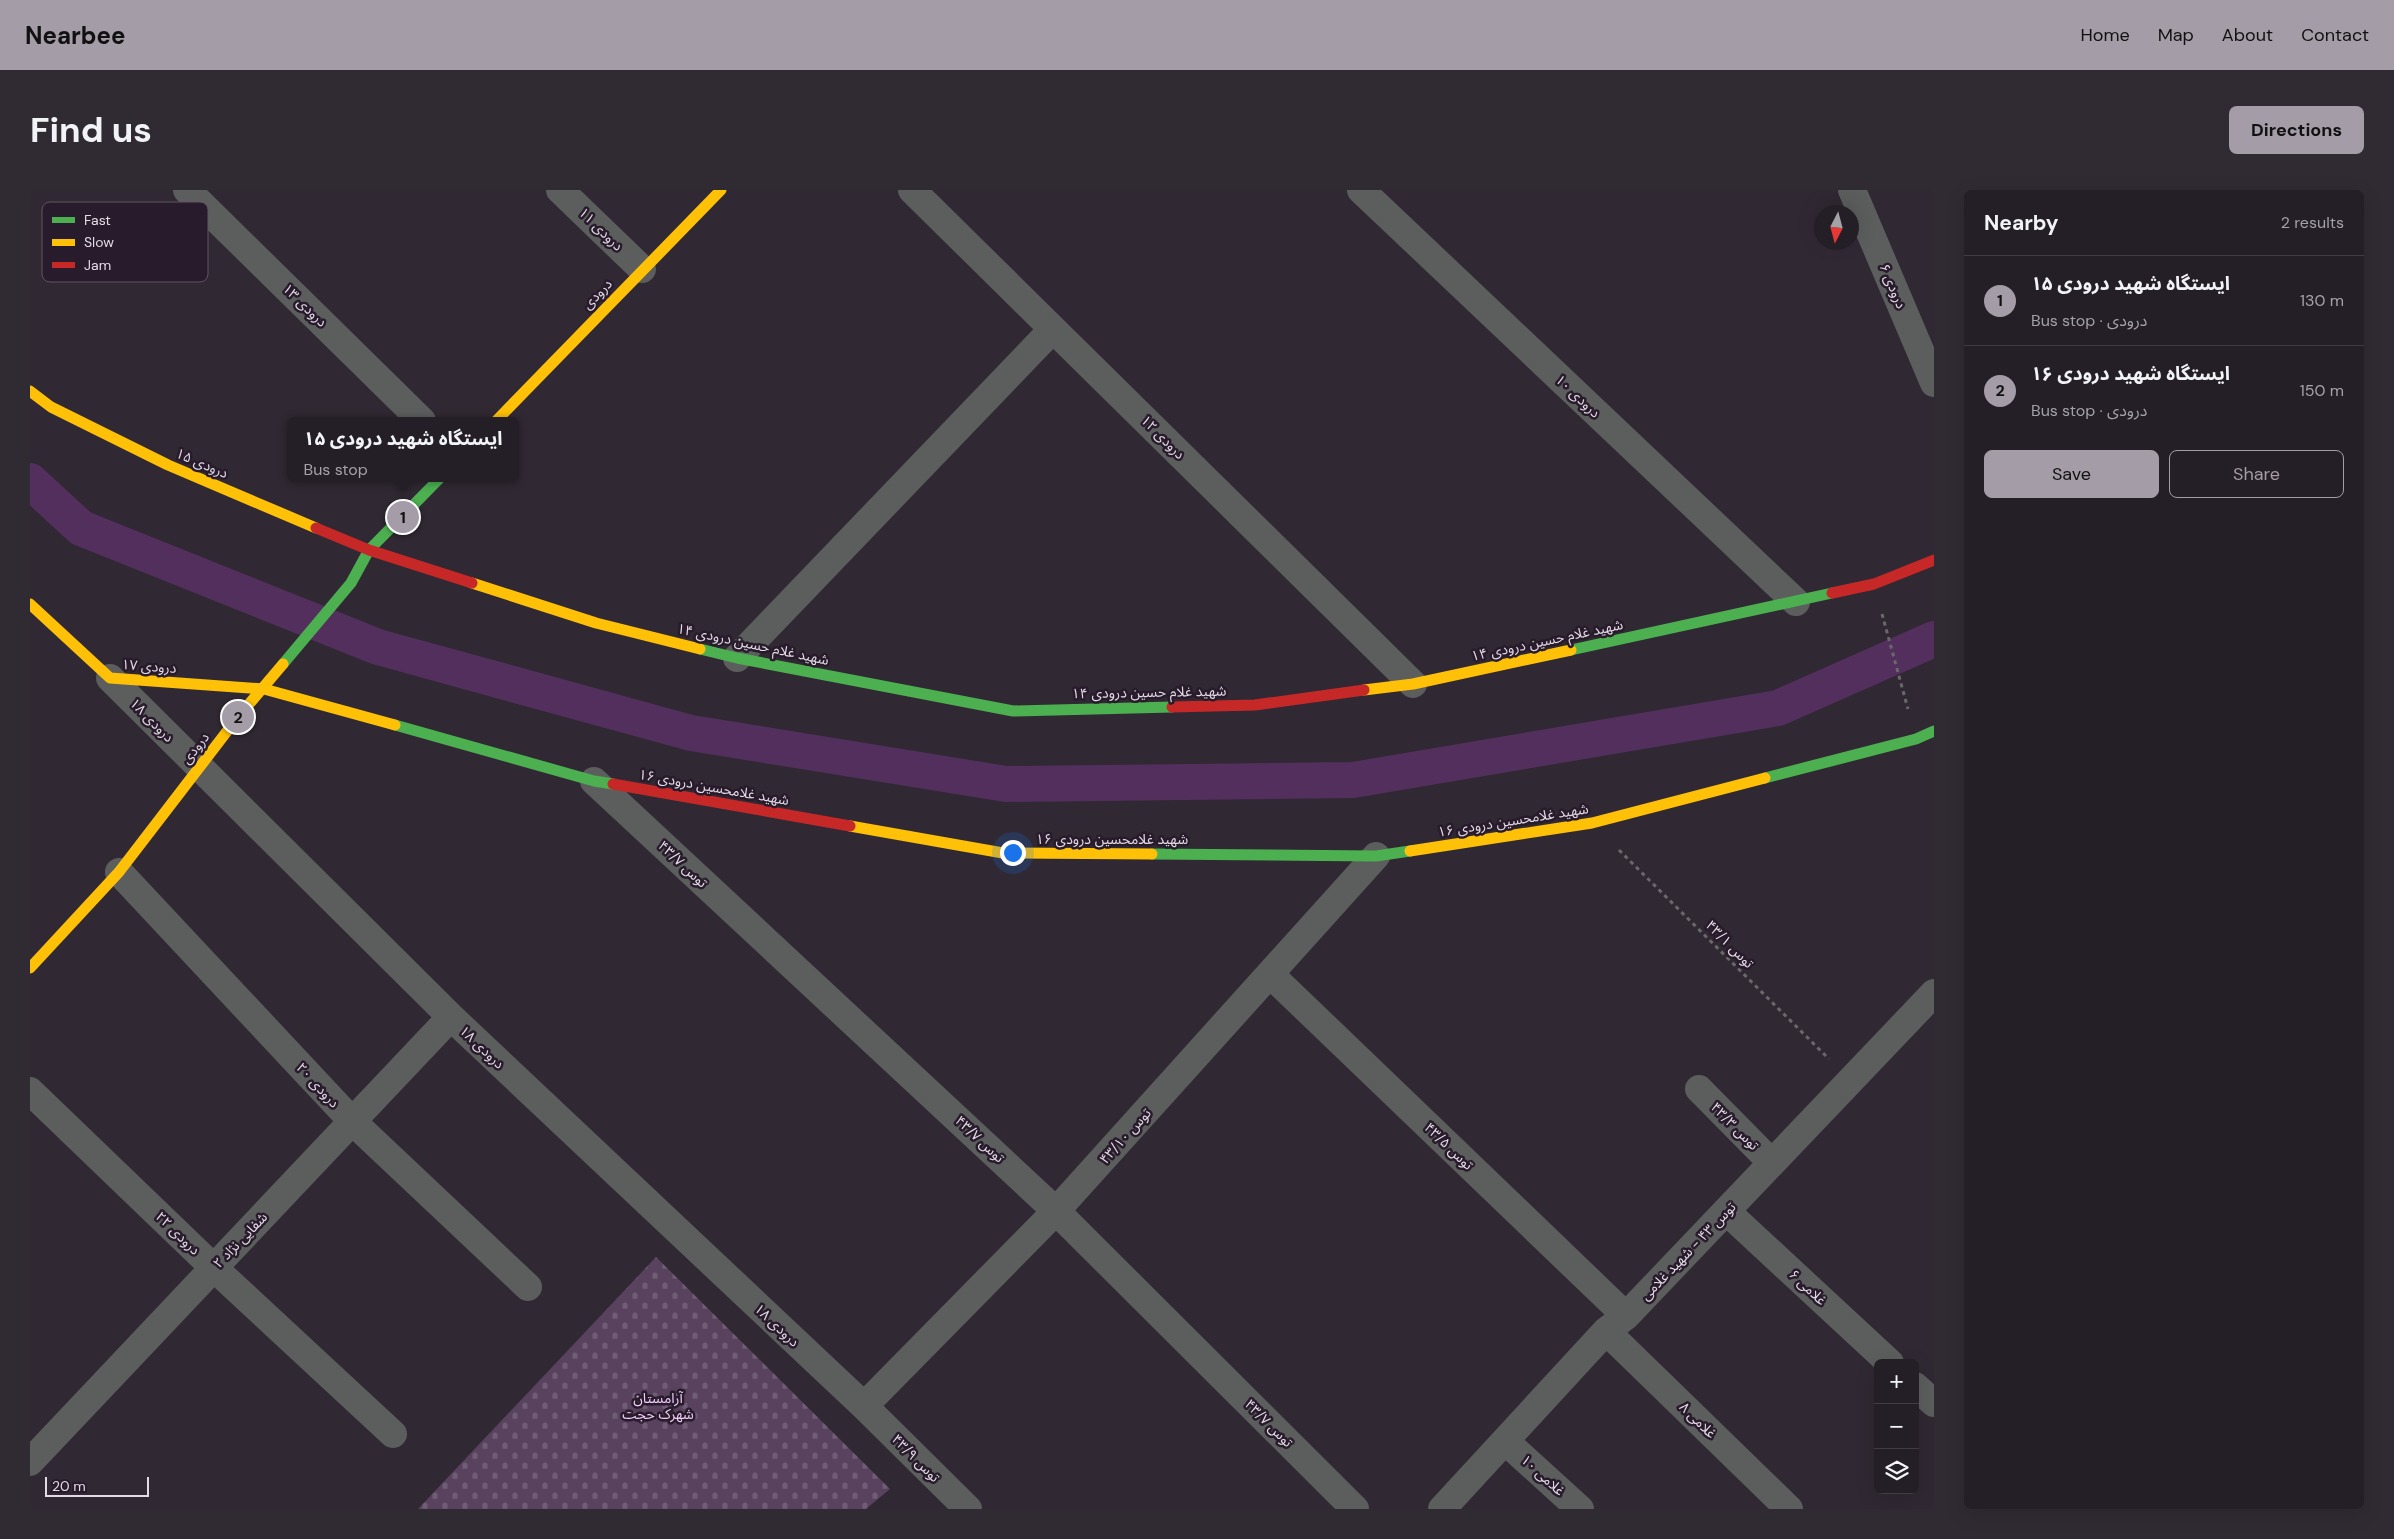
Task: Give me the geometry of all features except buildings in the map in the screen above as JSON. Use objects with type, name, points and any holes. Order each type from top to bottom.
[{"type":"street","name":"درودی ۱۳","points":[[187,190],[199,202]]},
{"type":"street","name":"درودی ۱۱","points":[[560,190],[642,269]]},
{"type":"street","name":"درودی","points":[[500,417],[721,190]]},
{"type":"street","name":"درودی ۱۲","points":[[912,190],[1413,684]]},
{"type":"street","name":"درودی ۱۰","points":[[1360,190],[1796,602]]},
{"type":"street","name":"درودی ۶","points":[[1852,190],[1934,383]]},
{"type":"street","name":"درودی ۱۳","points":[[208,211],[418,417]]},
{"type":"street","points":[[737,658],[1053,329]]},
{"type":"street","name":"درودی ۱۵","points":[[30,391],[51,407],[168,465],[370,550]]},
{"type":"street","name":"درودی","points":[[30,968],[119,872],[198,767],[264,689],[284,660],[351,583],[370,550],[436,482]]},
{"type":"street","name":"شهید غلام حسین درودی ۱۴","points":[[370,550],[596,623],[737,658],[1014,711],[1255,705],[1413,684],[1874,584],[1934,560]]},
{"type":"street","name":"درودی ۱۷","points":[[30,604],[110,678],[264,689]]},
{"type":"street","name":"درودی ۱۸","points":[[110,678],[451,1017],[864,1406]]},
{"type":"street","name":"شهید غلامحسین درودی ۱۶","points":[[264,689],[594,781],[1003,853],[1376,856],[1592,823],[1916,739],[1934,731]]},
{"type":"street","name":"توس ۴۳/۷","points":[[594,781],[1056,1211],[1355,1509]]},
{"type":"street","name":"توس ۴۳/۱۰","points":[[864,1406],[1056,1211],[1271,975],[1376,856]]},
{"type":"street","name":"درودی ۲۰","points":[[119,872],[353,1122],[528,1287]]},
{"type":"street","name":"توس ۴۳/۵","points":[[1271,975],[1616,1324]]},
{"type":"street","name":"توس ۴۳ - شهید غلامی","points":[[1442,1509],[1505,1440],[1851,1080],[1929,1008]]},
{"type":"street","name":"شفایی نژاد ۲","points":[[30,1462],[451,1017]]},
{"type":"street","name":"توس ۴۳/۳","points":[[1699,1089],[1772,1163]]},
{"type":"street","name":"درودی ۲۲","points":[[30,1091],[214,1268],[393,1434]]},
{"type":"street","name":"غلامی ۶","points":[[1726,1211],[1886,1359]]},
{"type":"street","name":"غلامی ۸","points":[[1616,1324],[1789,1509]]},
{"type":"street","points":[[1919,1390],[1934,1403]]},
{"type":"street","name":"توس ۴۳/۹","points":[[864,1406],[968,1509]]},
{"type":"street","name":"غلامی ۱۰","points":[[1505,1440],[1580,1509]]},
{"type":"path","points":[[1883,620],[1905,698]]},
{"type":"path","name":"توس ۴۳/۱","points":[[1592,823],[1851,1080]]},
{"type":"green space","name":"آرامستان شهرک حجت","points":[[656,1257],[890,1489],[866,1509],[418,1509]]},
{"type":"waterway","points":[[30,481],[81,528],[378,647],[691,733],[1006,784],[1353,780],[1778,708],[1934,639]]},
{"type":"traffic: fast","points":[[283,664],[351,583],[369,550],[436,482]]},
{"type":"traffic: fast","points":[[1571,650],[1832,593]]},
{"type":"traffic: fast","points":[[700,649],[737,658],[1013,711],[1172,707]]},
{"type":"traffic: fast","points":[[395,725],[594,781],[613,784]]},
{"type":"traffic: fast","points":[[1765,778],[1916,739],[1934,731]]},
{"type":"traffic: fast","points":[[1152,854],[1376,856],[1410,851]]},
{"type":"traffic: slow","points":[[500,417],[721,190]]},
{"type":"traffic: slow","points":[[30,391],[51,407],[168,465],[316,528]]},
{"type":"traffic: slow","points":[[472,583],[596,623],[700,649]]},
{"type":"traffic: slow","points":[[30,604],[110,678],[264,689],[395,725]]},
{"type":"traffic: slow","points":[[1364,690],[1413,684],[1571,650]]},
{"type":"traffic: slow","points":[[30,968],[119,872],[238,717],[283,664]]},
{"type":"traffic: slow","points":[[1410,851],[1592,823],[1765,778]]},
{"type":"traffic: slow","points":[[850,826],[1003,853],[1152,854]]},
{"type":"traffic: jam","points":[[316,528],[369,550],[472,583]]},
{"type":"traffic: jam","points":[[1832,593],[1874,584],[1934,560]]},
{"type":"traffic: jam","points":[[1172,707],[1255,705],[1364,690]]},
{"type":"traffic: jam","points":[[613,784],[850,826]]},
{"type":"place","name":"ایستگاه شهید درودی ۱۵","points":[[403,517]]},
{"type":"place","name":"ایستگاه شهید درودی ۱۶","points":[[238,717]]}]
